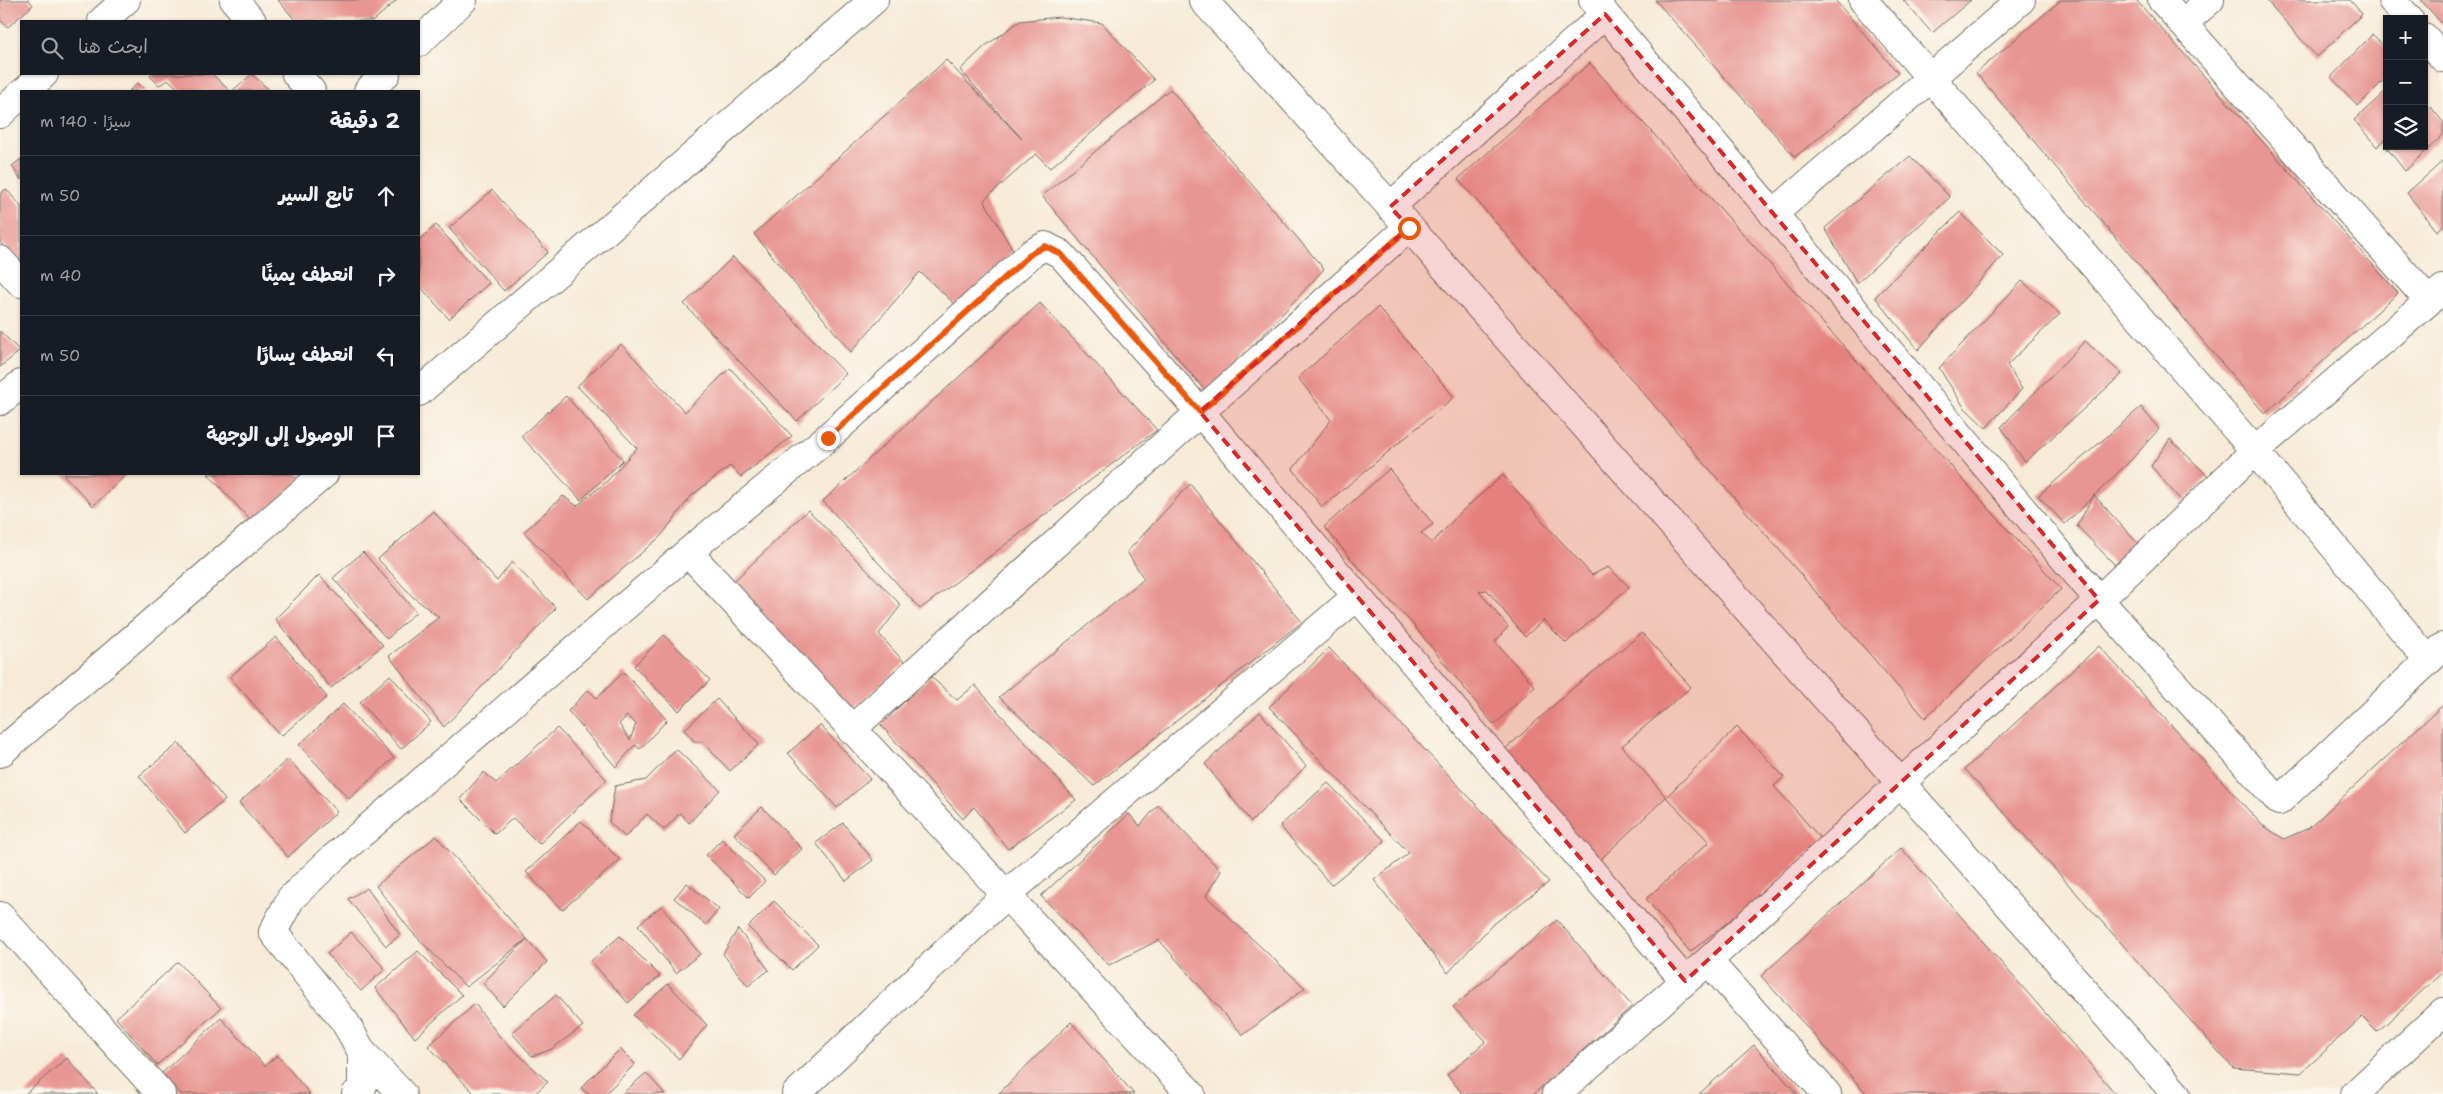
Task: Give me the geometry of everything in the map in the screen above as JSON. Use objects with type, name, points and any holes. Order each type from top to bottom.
[{"type":"street","points":[[103,20],[126,0]]},
{"type":"street","points":[[234,0],[251,20]]},
{"type":"street","points":[[420,41],[463,0]]},
{"type":"street","points":[[420,391],[874,0]]},
{"type":"street","points":[[1203,0],[1409,228],[2176,1094]]},
{"type":"street","points":[[1390,207],[1599,7],[2099,600],[2279,800],[2436,654],[2255,451],[1863,0]]},
{"type":"street","points":[[1773,214],[2021,0]]},
{"type":"street","points":[[1556,1094],[1708,961],[2099,600],[2255,451],[2436,295],[2162,0]]},
{"type":"street","points":[[2183,23],[2210,0]]},
{"type":"street","points":[[2392,0],[2405,15]]},
{"type":"street","points":[[2428,41],[2443,58]]},
{"type":"street","points":[[26,90],[43,75]]},
{"type":"street","points":[[297,75],[310,90]]},
{"type":"street","points":[[369,90],[385,75]]},
{"type":"street","points":[[0,114],[20,95]]},
{"type":"street","points":[[851,730],[1200,412],[1409,228]]},
{"type":"street","points":[[402,1094],[362,1052],[344,1022],[274,932],[291,898],[332,859],[688,552],[828,438],[1032,253],[1045,246],[1061,254],[1200,412],[1685,981]]},
{"type":"street","points":[[0,260],[20,282]]},
{"type":"street","points":[[0,401],[20,385]]},
{"type":"street","points":[[0,753],[323,475]]},
{"type":"street","points":[[688,552],[851,730],[1192,1094]]},
{"type":"street","points":[[796,1094],[1006,896],[1356,597]]},
{"type":"street","points":[[0,916],[161,1094]]},
{"type":"street","points":[[1708,961],[1827,1094]]},
{"type":"street","points":[[2355,1094],[2443,1012]]},
{"type":"street","points":[[356,1094],[362,1088],[362,1052]]},
{"type":"highlighted area","points":[[1605,14],[2099,600],[1685,981],[1200,412],[1409,227],[1390,207]]},
{"type":"building","points":[[0,0],[29,0],[33,5],[8,27],[0,20]]},
{"type":"building","points":[[278,0],[397,0],[374,20],[295,20]]},
{"type":"building","points":[[1655,0],[1835,0],[1898,73],[1795,157]]},
{"type":"building","points":[[1903,0],[1971,0],[1932,33]]},
{"type":"building","points":[[2061,0],[2136,0],[2398,293],[2265,414],[1976,73]]},
{"type":"building","points":[[2266,0],[2350,0],[2362,14],[2317,57]]},
{"type":"building","points":[[2421,0],[2443,0],[2443,25]]},
{"type":"building","points":[[1059,17],[1102,23],[1154,80],[1050,168],[1036,154],[984,200],[1013,251],[958,307],[920,272],[851,352],[754,234],[946,60],[1022,139],[960,70],[984,47],[1020,21]]},
{"type":"building","points":[[2372,35],[2383,45],[2383,81],[2358,106],[2331,77]]},
{"type":"building","points":[[1590,63],[2061,589],[1925,718],[1458,179]]},
{"type":"building","points":[[213,75],[229,90],[179,90],[169,80],[159,85],[150,76]]},
{"type":"building","points":[[253,75],[269,90],[233,90]]},
{"type":"building","points":[[138,83],[145,90],[130,90]]},
{"type":"building","points":[[1170,89],[1324,269],[1208,394],[1042,196]]},
{"type":"building","points":[[2383,94],[2383,142],[2377,147],[2354,120]]},
{"type":"building","points":[[2430,106],[2443,122],[2443,135],[2428,149],[2428,108]]},
{"type":"building","points":[[2389,150],[2427,150],[2405,171]]},
{"type":"building","points":[[1910,156],[1950,197],[1857,283],[1825,228]]},
{"type":"building","points":[[20,160],[20,178],[12,166]]},
{"type":"building","points":[[2443,161],[2443,226],[2437,231],[2407,193]]},
{"type":"building","points":[[6,189],[20,205],[20,265],[0,242],[0,194]]},
{"type":"building","points":[[492,190],[548,252],[504,291],[449,228]]},
{"type":"building","points":[[1960,212],[2003,255],[1918,350],[1875,297]]},
{"type":"building","points":[[436,225],[489,283],[449,319],[420,286],[420,239]]},
{"type":"building","points":[[733,257],[846,374],[797,421],[684,304]]},
{"type":"building","points":[[2022,281],[2060,314],[2007,365],[2022,389],[1986,428],[1964,407],[1939,368]]},
{"type":"building","points":[[1040,303],[1157,430],[920,609],[823,501]]},
{"type":"building","points":[[1378,307],[1454,397],[1322,507],[1293,469],[1331,420],[1298,378]]},
{"type":"building","points":[[0,331],[20,351],[0,367]]},
{"type":"building","points":[[2085,341],[2122,374],[2025,462],[2001,427]]},
{"type":"building","points":[[621,344],[685,412],[730,368],[792,436],[741,477],[730,466],[691,496],[662,535],[588,599],[524,532],[563,496],[577,506],[608,480],[637,448],[577,386]]},
{"type":"building","points":[[566,396],[623,460],[581,500],[521,436]]},
{"type":"building","points":[[2141,407],[2159,429],[2132,459],[2065,524],[2038,496]]},
{"type":"building","points":[[2170,439],[2208,476],[2183,503],[2151,466]]},
{"type":"building","points":[[1389,469],[1433,524],[1421,533],[1432,543],[1462,511],[1503,475],[1592,575],[1608,567],[1629,587],[1566,643],[1543,620],[1525,637],[1487,590],[1479,591],[1508,627],[1495,642],[1535,686],[1494,725],[1411,622],[1367,577],[1324,527]]},
{"type":"building","points":[[64,475],[126,475],[93,506]]},
{"type":"building","points":[[209,475],[300,475],[303,478],[253,523]]},
{"type":"building","points":[[1190,484],[1302,622],[1094,786],[999,697],[1144,579],[1127,552]]},
{"type":"building","points":[[2094,495],[2140,546],[2116,566],[2077,526]]},
{"type":"building","points":[[808,510],[901,605],[879,634],[905,663],[851,711],[733,582]]},
{"type":"building","points":[[433,511],[497,581],[512,562],[556,608],[444,727],[389,656],[439,617],[413,597],[378,559]]},
{"type":"building","points":[[363,552],[416,612],[387,639],[333,578]]},
{"type":"building","points":[[319,575],[383,645],[331,688],[275,619]]},
{"type":"building","points":[[1642,633],[1691,687],[1622,746],[1666,797],[1599,861],[1502,752],[1573,688]]},
{"type":"building","points":[[664,635],[710,680],[679,711],[634,666]]},
{"type":"building","points":[[276,637],[327,697],[281,736],[230,677]]},
{"type":"building","points":[[2099,646],[2262,825],[2284,839],[2309,828],[2443,705],[2443,972],[2377,1032],[2362,1017],[2301,1073],[2233,1068],[1965,769]]},
{"type":"building","points":[[1329,648],[1549,882],[1491,926],[1448,973],[1374,880],[1409,853],[1269,707]]},
{"type":"building","points":[[624,672],[667,720],[640,749],[635,745],[616,767],[568,711],[588,690],[597,698]],"holes":[[[627,716],[636,724],[630,740],[619,724]]]},
{"type":"building","points":[[390,675],[431,722],[401,749],[360,702]]},
{"type":"building","points":[[930,676],[957,700],[975,685],[1076,800],[1008,849],[974,807],[963,819],[881,725]]},
{"type":"building","points":[[717,699],[759,744],[730,771],[703,742],[695,742],[684,730]]},
{"type":"building","points":[[343,704],[394,758],[349,799],[299,745]]},
{"type":"building","points":[[1260,712],[1306,766],[1251,822],[1205,764]]},
{"type":"building","points":[[820,725],[870,779],[837,808],[788,753]]},
{"type":"building","points":[[1737,727],[1784,777],[1774,786],[1822,840],[1757,899],[1690,952],[1646,899],[1709,842],[1666,797]]},
{"type":"building","points":[[557,728],[607,780],[539,844],[513,818],[495,834],[460,799],[484,772],[496,783]]},
{"type":"building","points":[[179,743],[225,800],[185,833],[139,776]]},
{"type":"building","points":[[676,749],[720,790],[689,823],[680,813],[664,830],[647,814],[625,837],[609,822],[615,786],[646,780]]},
{"type":"building","points":[[288,759],[337,812],[288,857],[239,803]]},
{"type":"building","points":[[1328,783],[1385,841],[1331,885],[1280,826]]},
{"type":"building","points":[[1158,805],[1221,871],[1206,896],[1305,988],[1243,1035],[1159,940],[1109,965],[1041,896],[1129,814],[1140,826]]},
{"type":"building","points":[[762,807],[802,849],[774,875],[734,834]]},
{"type":"building","points":[[581,821],[620,860],[562,910],[526,872]]},
{"type":"building","points":[[843,823],[873,860],[846,881],[816,843]]},
{"type":"building","points":[[436,836],[527,939],[466,987],[411,931],[376,886]]},
{"type":"building","points":[[722,839],[765,881],[749,898],[706,855]]},
{"type":"building","points":[[1901,848],[2116,1094],[1867,1094],[1761,976]]},
{"type":"building","points":[[687,883],[719,909],[706,925],[674,898]]},
{"type":"building","points":[[367,888],[400,935],[386,946],[348,899]]},
{"type":"building","points":[[774,901],[818,945],[792,970],[748,927]]},
{"type":"building","points":[[661,906],[700,954],[676,973],[638,925]]},
{"type":"building","points":[[1557,920],[1632,1006],[1534,1094],[1463,1094],[1447,1075],[1486,1041],[1453,1007]]},
{"type":"building","points":[[738,929],[769,970],[748,986],[723,954]]},
{"type":"building","points":[[351,932],[385,969],[361,991],[327,954]]},
{"type":"building","points":[[620,936],[660,976],[628,1003],[591,961]]},
{"type":"building","points":[[527,939],[547,962],[503,1006],[483,983]]},
{"type":"building","points":[[418,951],[462,995],[415,1038],[375,988]]},
{"type":"building","points":[[178,962],[221,1008],[157,1065],[116,1018]]},
{"type":"building","points":[[668,984],[707,1025],[679,1059],[633,1015]]},
{"type":"building","points":[[556,995],[583,1026],[550,1050],[532,1056],[512,1033]]},
{"type":"building","points":[[475,1004],[500,1037],[548,1082],[534,1094],[475,1094],[428,1046]]},
{"type":"building","points":[[221,1018],[265,1066],[277,1055],[310,1094],[181,1094],[162,1073]]},
{"type":"building","points":[[1071,1022],[1134,1094],[998,1094]]},
{"type":"building","points":[[1754,1045],[1797,1094],[1699,1094]]},
{"type":"building","points":[[620,1049],[635,1064],[605,1094],[588,1094],[581,1088]]},
{"type":"building","points":[[67,1058],[98,1094],[25,1094]]},
{"type":"building","points":[[646,1073],[665,1094],[622,1094]]},
{"type":"route","points":[[828,438],[1032,253],[1045,246],[1061,254],[1200,412],[1409,228]]}]
